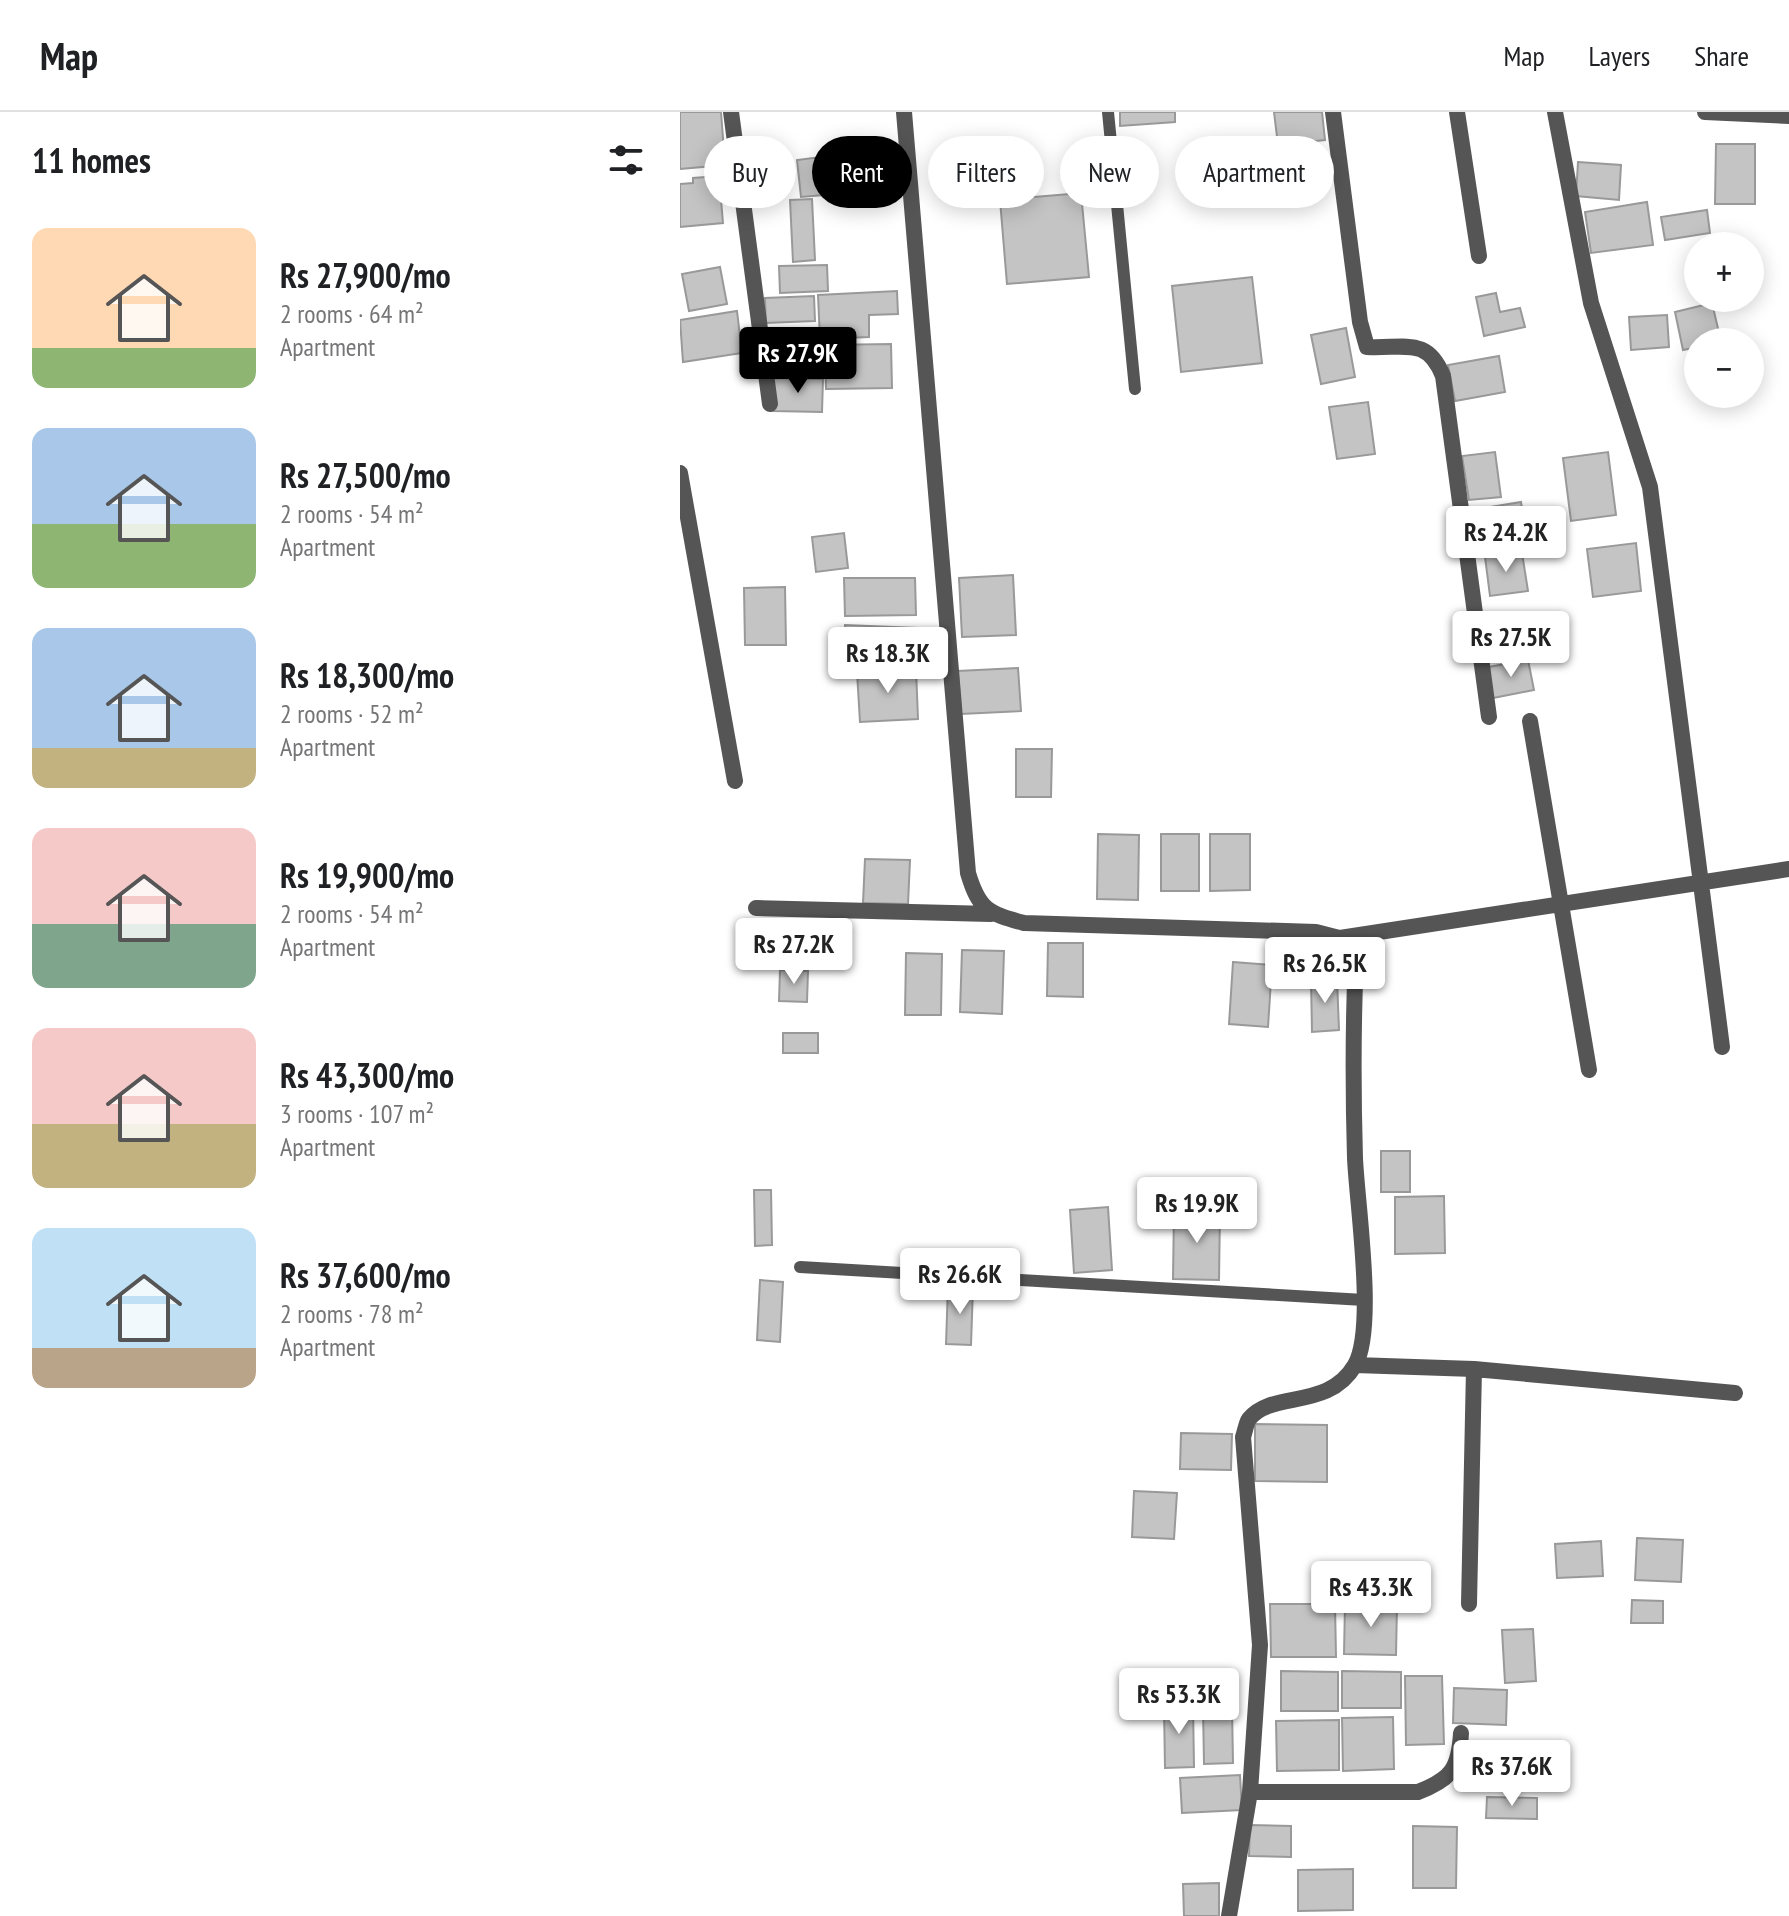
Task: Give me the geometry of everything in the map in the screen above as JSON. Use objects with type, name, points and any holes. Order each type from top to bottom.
[{"type":"street","points":[[731,112],[770,404]]},
{"type":"street","points":[[904,112],[968,873],[975,897],[991,914]]},
{"type":"street","points":[[1333,112],[1360,322],[1367,347],[1417,347],[1431,353],[1443,376],[1481,638],[1489,717]]},
{"type":"street","points":[[1457,112],[1479,256]]},
{"type":"street","points":[[1555,112],[1591,303],[1650,487],[1722,1047]]},
{"type":"street","points":[[1705,112],[1789,116]]},
{"type":"street","points":[[680,473],[735,781]]},
{"type":"street","points":[[1481,638],[1552,634]]},
{"type":"street","points":[[1530,721],[1589,1070]]},
{"type":"street","points":[[1340,938],[1789,869]]},
{"type":"street","points":[[756,908],[991,914],[1024,923],[1316,932],[1347,940],[1356,956],[1354,1097],[1364,1300],[1362,1339],[1355,1365],[1328,1393],[1269,1407],[1250,1419],[1243,1437],[1260,1645],[1250,1792],[1229,1916]]},
{"type":"street","points":[[1355,1365],[1474,1369],[1735,1393]]},
{"type":"street","points":[[1469,1604],[1474,1369]]},
{"type":"street","points":[[1250,1792],[1418,1792],[1441,1784],[1455,1769],[1461,1733]]},
{"type":"lane","points":[[1108,112],[1135,389]]},
{"type":"lane","points":[[800,1267],[1364,1300]]},
{"type":"building","points":[[680,112],[721,112],[723,136],[704,136],[704,167],[680,169]]},
{"type":"building","points":[[1120,112],[1175,112],[1175,122],[1120,126]]},
{"type":"building","points":[[1274,112],[1322,112],[1325,136],[1277,136]]},
{"type":"building","points":[[1716,144],[1755,144],[1755,204],[1715,204]]},
{"type":"building","points":[[812,158],[812,196],[801,197],[797,160]]},
{"type":"building","points":[[1578,162],[1621,165],[1619,200],[1576,196]]},
{"type":"building","points":[[704,177],[704,208],[722,208],[723,223],[680,227],[680,184],[693,183],[693,178]]},
{"type":"building","points":[[1060,195],[1060,208],[1082,208],[1089,277],[1007,284],[1001,208],[1044,208],[1044,196]]},
{"type":"building","points":[[812,199],[815,260],[793,262],[790,208],[796,208],[796,200]]},
{"type":"building","points":[[1647,202],[1653,245],[1591,253],[1585,212]]},
{"type":"building","points":[[1707,210],[1710,232],[1684,232],[1684,237],[1665,240],[1661,217]]},
{"type":"building","points":[[827,265],[828,291],[780,293],[779,266]]},
{"type":"building","points":[[720,267],[727,304],[689,311],[682,274]]},
{"type":"building","points":[[1252,277],[1262,363],[1181,372],[1172,286]]},
{"type":"building","points":[[897,291],[898,314],[869,315],[869,337],[820,339],[818,295]]},
{"type":"building","points":[[1496,293],[1500,312],[1520,308],[1525,327],[1484,336],[1476,297]]},
{"type":"building","points":[[814,296],[815,321],[766,323],[765,298]]},
{"type":"building","points":[[737,311],[742,353],[683,362],[680,320]]},
{"type":"building","points":[[1675,312],[1714,312],[1718,328],[1684,328],[1683,350]]},
{"type":"building","points":[[1667,315],[1669,347],[1631,350],[1629,317]]},
{"type":"building","points":[[1346,328],[1355,377],[1321,384],[1311,335]]},
{"type":"building","points":[[891,344],[892,388],[826,389],[825,345]]},
{"type":"building","points":[[1499,356],[1505,392],[1455,401],[1448,365]]},
{"type":"building","points":[[774,378],[823,379],[822,412],[773,411]]},
{"type":"building","points":[[1368,402],[1375,454],[1337,459],[1329,407]]},
{"type":"building","points":[[1495,452],[1501,497],[1469,500],[1462,456]]},
{"type":"building","points":[[1608,452],[1616,515],[1571,521],[1563,458]]},
{"type":"building","points":[[1521,502],[1526,535],[1474,543],[1471,523],[1492,520],[1490,507]]},
{"type":"building","points":[[844,533],[848,568],[816,572],[812,537]]},
{"type":"building","points":[[1636,543],[1641,591],[1593,597],[1587,549]]},
{"type":"building","points":[[1522,553],[1528,591],[1490,596],[1485,557]]},
{"type":"building","points":[[1013,575],[1016,635],[962,637],[959,578]]},
{"type":"building","points":[[844,578],[915,578],[916,615],[845,616]]},
{"type":"building","points":[[785,587],[786,645],[745,645],[744,588]]},
{"type":"building","points":[[845,625],[917,628],[916,666],[844,662]]},
{"type":"building","points":[[1528,660],[1534,690],[1493,698],[1488,667]]},
{"type":"building","points":[[1018,668],[1021,711],[961,714],[958,671]]},
{"type":"building","points":[[916,669],[918,719],[860,722],[857,672]]},
{"type":"building","points":[[1016,749],[1052,749],[1051,797],[1016,797]]},
{"type":"building","points":[[1098,834],[1139,835],[1138,900],[1097,899]]},
{"type":"building","points":[[1161,834],[1199,834],[1199,891],[1161,891]]},
{"type":"building","points":[[1210,834],[1250,834],[1250,890],[1210,891]]},
{"type":"building","points":[[865,859],[910,860],[908,904],[863,903]]},
{"type":"building","points":[[800,923],[837,924],[836,964],[799,963]]},
{"type":"building","points":[[1048,943],[1083,943],[1083,997],[1047,996]]},
{"type":"building","points":[[962,950],[1004,951],[1002,1014],[960,1012]]},
{"type":"building","points":[[906,953],[942,954],[941,1015],[905,1015]]},
{"type":"building","points":[[1233,962],[1272,965],[1268,1027],[1229,1024]]},
{"type":"building","points":[[780,970],[808,971],[807,1002],[779,1001]]},
{"type":"building","points":[[1311,979],[1337,979],[1339,1030],[1312,1032]]},
{"type":"building","points":[[783,1033],[818,1033],[818,1053],[783,1053]]},
{"type":"building","points":[[1381,1151],[1410,1151],[1410,1192],[1381,1192]]},
{"type":"building","points":[[754,1190],[771,1190],[772,1245],[755,1246]]},
{"type":"building","points":[[1444,1196],[1445,1253],[1395,1254],[1395,1197]]},
{"type":"building","points":[[1108,1207],[1112,1270],[1074,1273],[1070,1210]]},
{"type":"building","points":[[1174,1211],[1220,1211],[1219,1280],[1173,1279]]},
{"type":"building","points":[[760,1280],[783,1282],[780,1342],[757,1340]]},
{"type":"building","points":[[948,1286],[973,1287],[971,1345],[946,1344]]},
{"type":"building","points":[[1255,1424],[1327,1425],[1327,1482],[1255,1481]]},
{"type":"building","points":[[1181,1433],[1232,1434],[1231,1470],[1180,1469]]},
{"type":"building","points":[[1134,1491],[1177,1493],[1174,1539],[1132,1537]]},
{"type":"building","points":[[1637,1538],[1683,1540],[1681,1582],[1635,1580]]},
{"type":"building","points":[[1601,1541],[1603,1576],[1557,1578],[1555,1544]]},
{"type":"building","points":[[1632,1600],[1663,1601],[1663,1623],[1631,1623]]},
{"type":"building","points":[[1270,1604],[1335,1604],[1336,1657],[1271,1657]]},
{"type":"building","points":[[1345,1604],[1397,1604],[1396,1655],[1344,1654]]},
{"type":"building","points":[[1533,1629],[1536,1681],[1505,1683],[1502,1630]]},
{"type":"building","points":[[1281,1671],[1338,1672],[1338,1711],[1281,1711]]},
{"type":"building","points":[[1342,1671],[1401,1672],[1401,1708],[1342,1708]]},
{"type":"building","points":[[1405,1676],[1442,1676],[1444,1744],[1406,1745]]},
{"type":"building","points":[[1454,1688],[1507,1690],[1506,1725],[1453,1723]]},
{"type":"building","points":[[1193,1705],[1194,1767],[1165,1768],[1164,1706]]},
{"type":"building","points":[[1203,1707],[1232,1707],[1233,1763],[1204,1764]]},
{"type":"building","points":[[1393,1717],[1394,1769],[1343,1771],[1342,1718]]},
{"type":"building","points":[[1339,1720],[1339,1770],[1277,1771],[1276,1721]]},
{"type":"building","points":[[1240,1775],[1242,1810],[1182,1813],[1180,1778]]},
{"type":"building","points":[[1487,1797],[1537,1798],[1537,1819],[1486,1818]]},
{"type":"building","points":[[1250,1825],[1291,1826],[1291,1857],[1249,1856]]},
{"type":"building","points":[[1413,1826],[1457,1827],[1456,1888],[1413,1888]]},
{"type":"building","points":[[1353,1869],[1353,1910],[1298,1911],[1298,1870]]},
{"type":"building","points":[[1219,1883],[1219,1916],[1184,1916],[1183,1884]]}]
